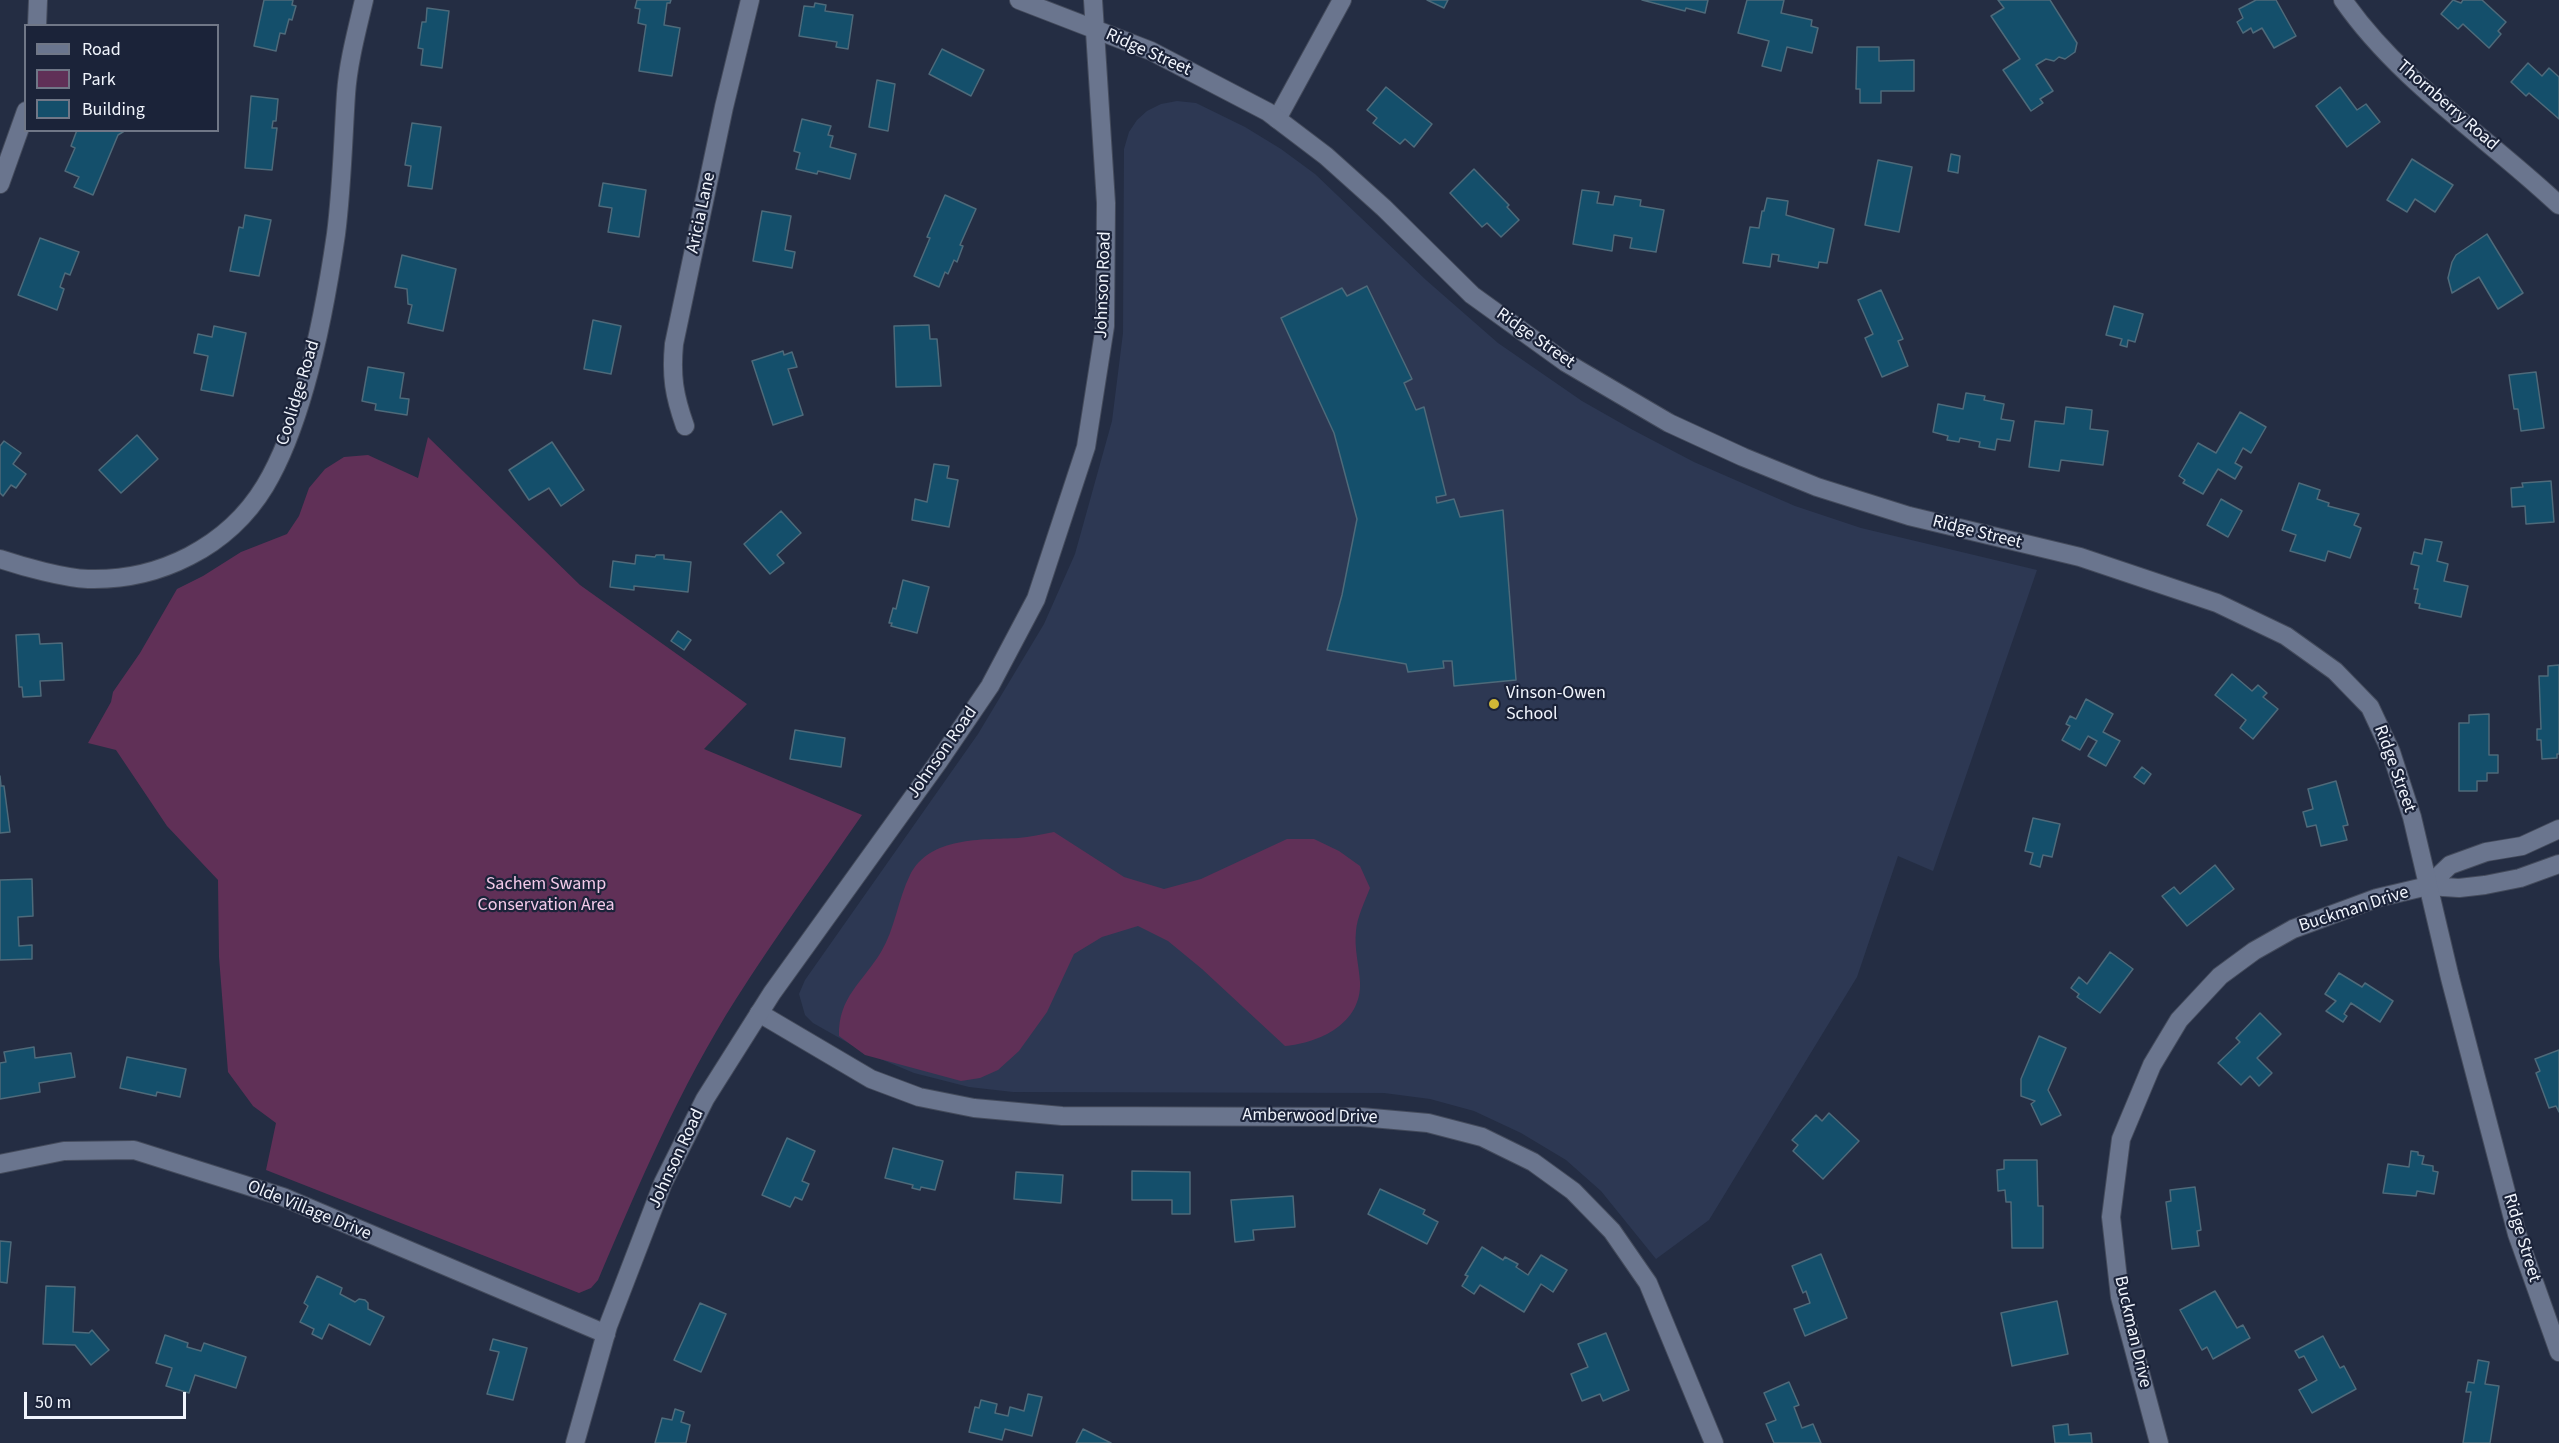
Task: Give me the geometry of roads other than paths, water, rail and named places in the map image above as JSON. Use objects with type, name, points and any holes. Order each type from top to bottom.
[{"type":"street","points":[[38,0],[38,24]]},
{"type":"street","name":"Coolidge Road","points":[[0,559],[19,566],[87,579],[137,576],[179,562],[210,545],[238,521],[265,486],[286,440],[317,337],[336,234],[346,91],[364,0]]},
{"type":"street","name":"Aricia Lane","points":[[685,426],[673,387],[671,372],[674,344],[724,107],[750,0]]},
{"type":"street","name":"Ridge Street","points":[[1019,0],[1151,51],[1268,112],[1326,156],[1384,208],[1472,295],[1565,362],[1669,423],[1752,461],[1817,487],[1909,516],[2080,557],[2217,603],[2286,636],[2335,671],[2370,707],[2391,752],[2412,817],[2474,1074],[2517,1234],[2559,1352]]},
{"type":"street","name":"Johnson Road","points":[[575,1443],[606,1334],[663,1183],[705,1100],[759,1013],[990,686],[1036,599],[1086,447],[1105,326],[1106,203],[1093,0]]},
{"type":"street","points":[[1277,119],[1342,0]]},
{"type":"street","name":"Thornberry Road","points":[[2343,0],[2362,28],[2403,68],[2460,120],[2519,167],[2559,205]]},
{"type":"street","points":[[0,184],[24,117]]},
{"type":"street","points":[[2428,886],[2450,865],[2486,852],[2522,846],[2559,830]]},
{"type":"street","points":[[2428,886],[2459,888],[2485,885],[2520,878],[2559,864]]},
{"type":"street","name":"Buckman Drive","points":[[2159,1443],[2120,1297],[2111,1217],[2121,1139],[2152,1065],[2179,1020],[2220,976],[2254,951],[2293,929],[2377,898],[2428,886]]},
{"type":"street","name":"Amberwood Drive","points":[[759,1013],[871,1079],[919,1097],[974,1108],[1062,1116],[1361,1117],[1428,1123],[1482,1137],[1533,1162],[1573,1191],[1612,1232],[1648,1283],[1714,1443]]},
{"type":"street","name":"Olde Village Drive","points":[[0,1164],[64,1151],[134,1150],[284,1197],[606,1334]]},
{"type":"place","name":"Vinson-Owen School","points":[[1494,704]]},
{"type":"park label","name":"Sachem Swamp Conservation Area","points":[[546,895]]}]
